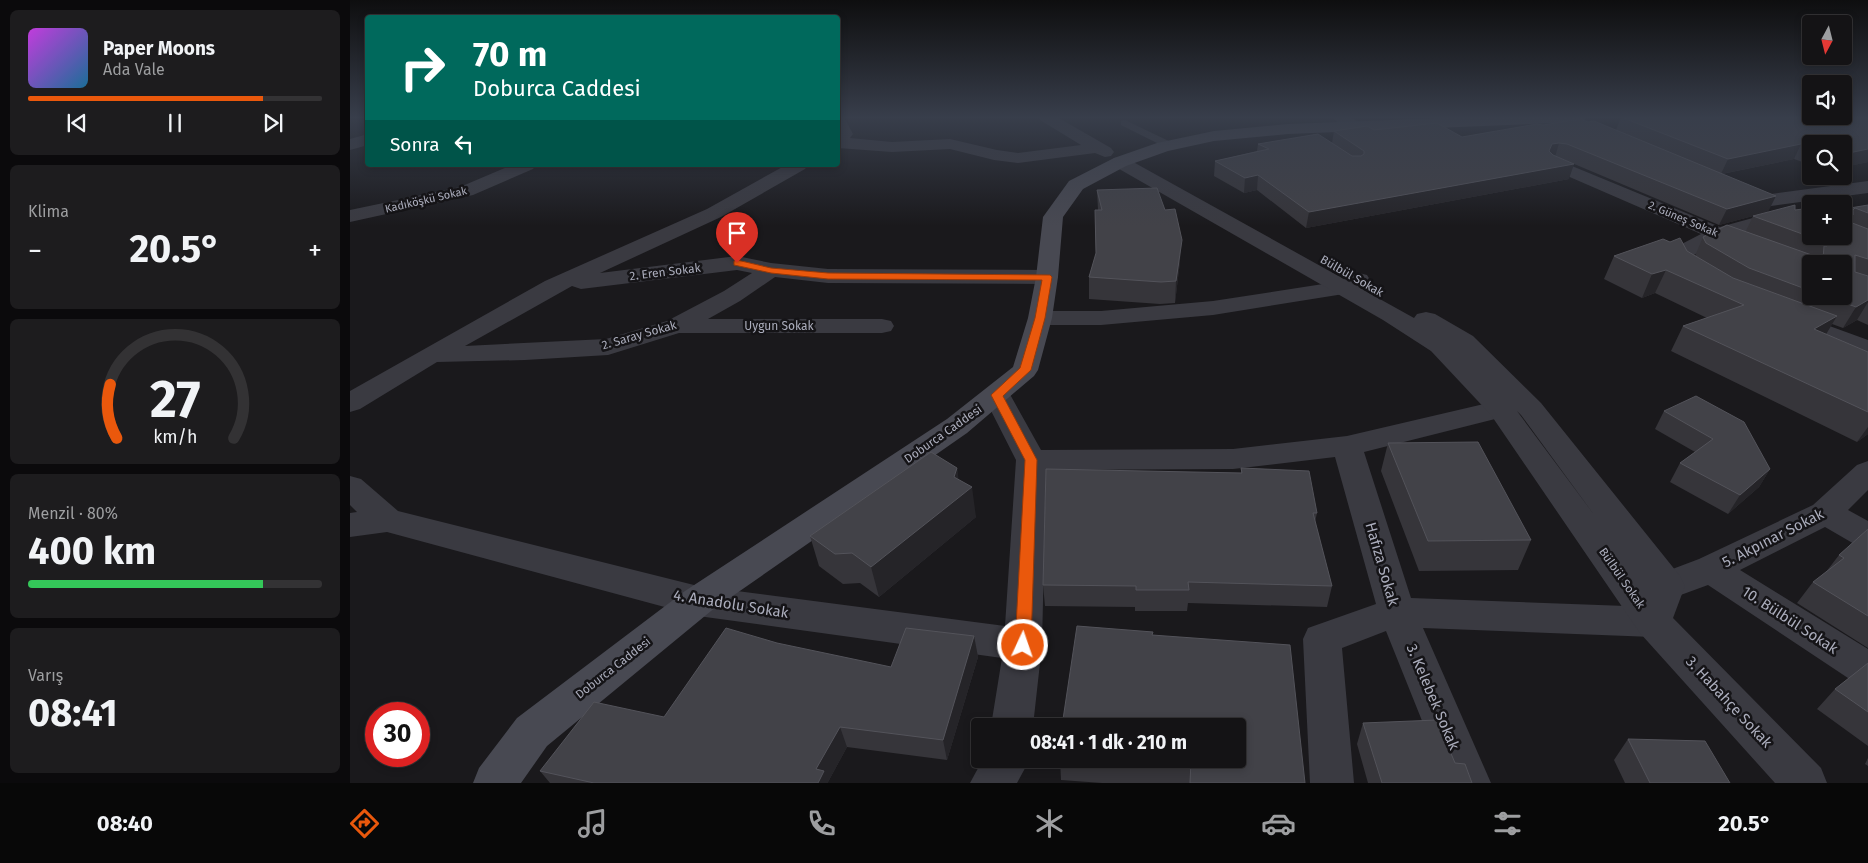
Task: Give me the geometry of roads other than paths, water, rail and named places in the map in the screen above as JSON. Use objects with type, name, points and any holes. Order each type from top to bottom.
[{"type":"main road","name":"Doburca Caddesi","points":[[494,783],[532,732],[698,601],[957,426],[1025,370],[1040,318],[1047,277],[1053,217],[1076,185],[1130,158],[1145,154]]},
{"type":"street","points":[[989,154],[994,156],[1018,158],[1053,154]]},
{"type":"street","name":"Bülbül Sokak","points":[[1115,154],[1130,158],[1350,284],[1464,342],[1532,409],[1660,604]]},
{"type":"street","name":"2. Güneş Sokak","points":[[1555,164],[1743,244]]},
{"type":"street","name":"Kadıköşkü Sokak","points":[[350,216],[466,191],[522,167]]},
{"type":"street","points":[[350,403],[432,354],[553,286],[714,213],[795,167]]},
{"type":"street","points":[[1764,200],[1868,187]]},
{"type":"street","points":[[1715,286],[1685,268],[1680,254],[1717,234],[1798,215],[1747,193]]},
{"type":"street","name":"2. Eren Sokak","points":[[553,286],[737,263],[771,270],[828,276],[1047,277]]},
{"type":"street","name":"2. Saray Sokak","points":[[432,354],[525,352],[608,347],[676,326],[732,296],[771,270]]},
{"type":"street","points":[[1040,318],[1101,318],[1213,308],[1350,284]]},
{"type":"street","name":"Bülbül Sokak","points":[[1350,284],[1392,315],[1440,346],[1501,409],[1660,604]]},
{"type":"street","points":[[1776,313],[1868,349]]},
{"type":"street","name":"Uygun Sokak","points":[[676,326],[882,326]]},
{"type":"street","points":[[997,395],[1031,460],[1023,645],[1013,718]]},
{"type":"street","points":[[1031,460],[1233,459],[1347,446],[1501,409]]},
{"type":"street","name":"Hafıza Sokak","points":[[1332,783],[1322,640],[1397,612],[1347,446]]},
{"type":"street","name":"5. Akpınar Sokak","points":[[1660,604],[1711,569],[1825,512],[1868,472]]},
{"type":"street","points":[[350,486],[387,520]]},
{"type":"street","points":[[1825,512],[1868,536]]},
{"type":"street","points":[[350,526],[387,520]]},
{"type":"street","name":"4. Anadolu Sokak","points":[[387,520],[698,601],[1023,645]]},
{"type":"street","name":"10. Bülbül Sokak","points":[[1711,569],[1868,670]]},
{"type":"street","points":[[1397,612],[1660,604]]},
{"type":"street","name":"3. Habahçe Sokak","points":[[1660,604],[1805,783]]},
{"type":"street","name":"3. Kelebek Sokak","points":[[1397,612],[1470,783]]},
{"type":"street","points":[[992,783],[1002,768]]}]
